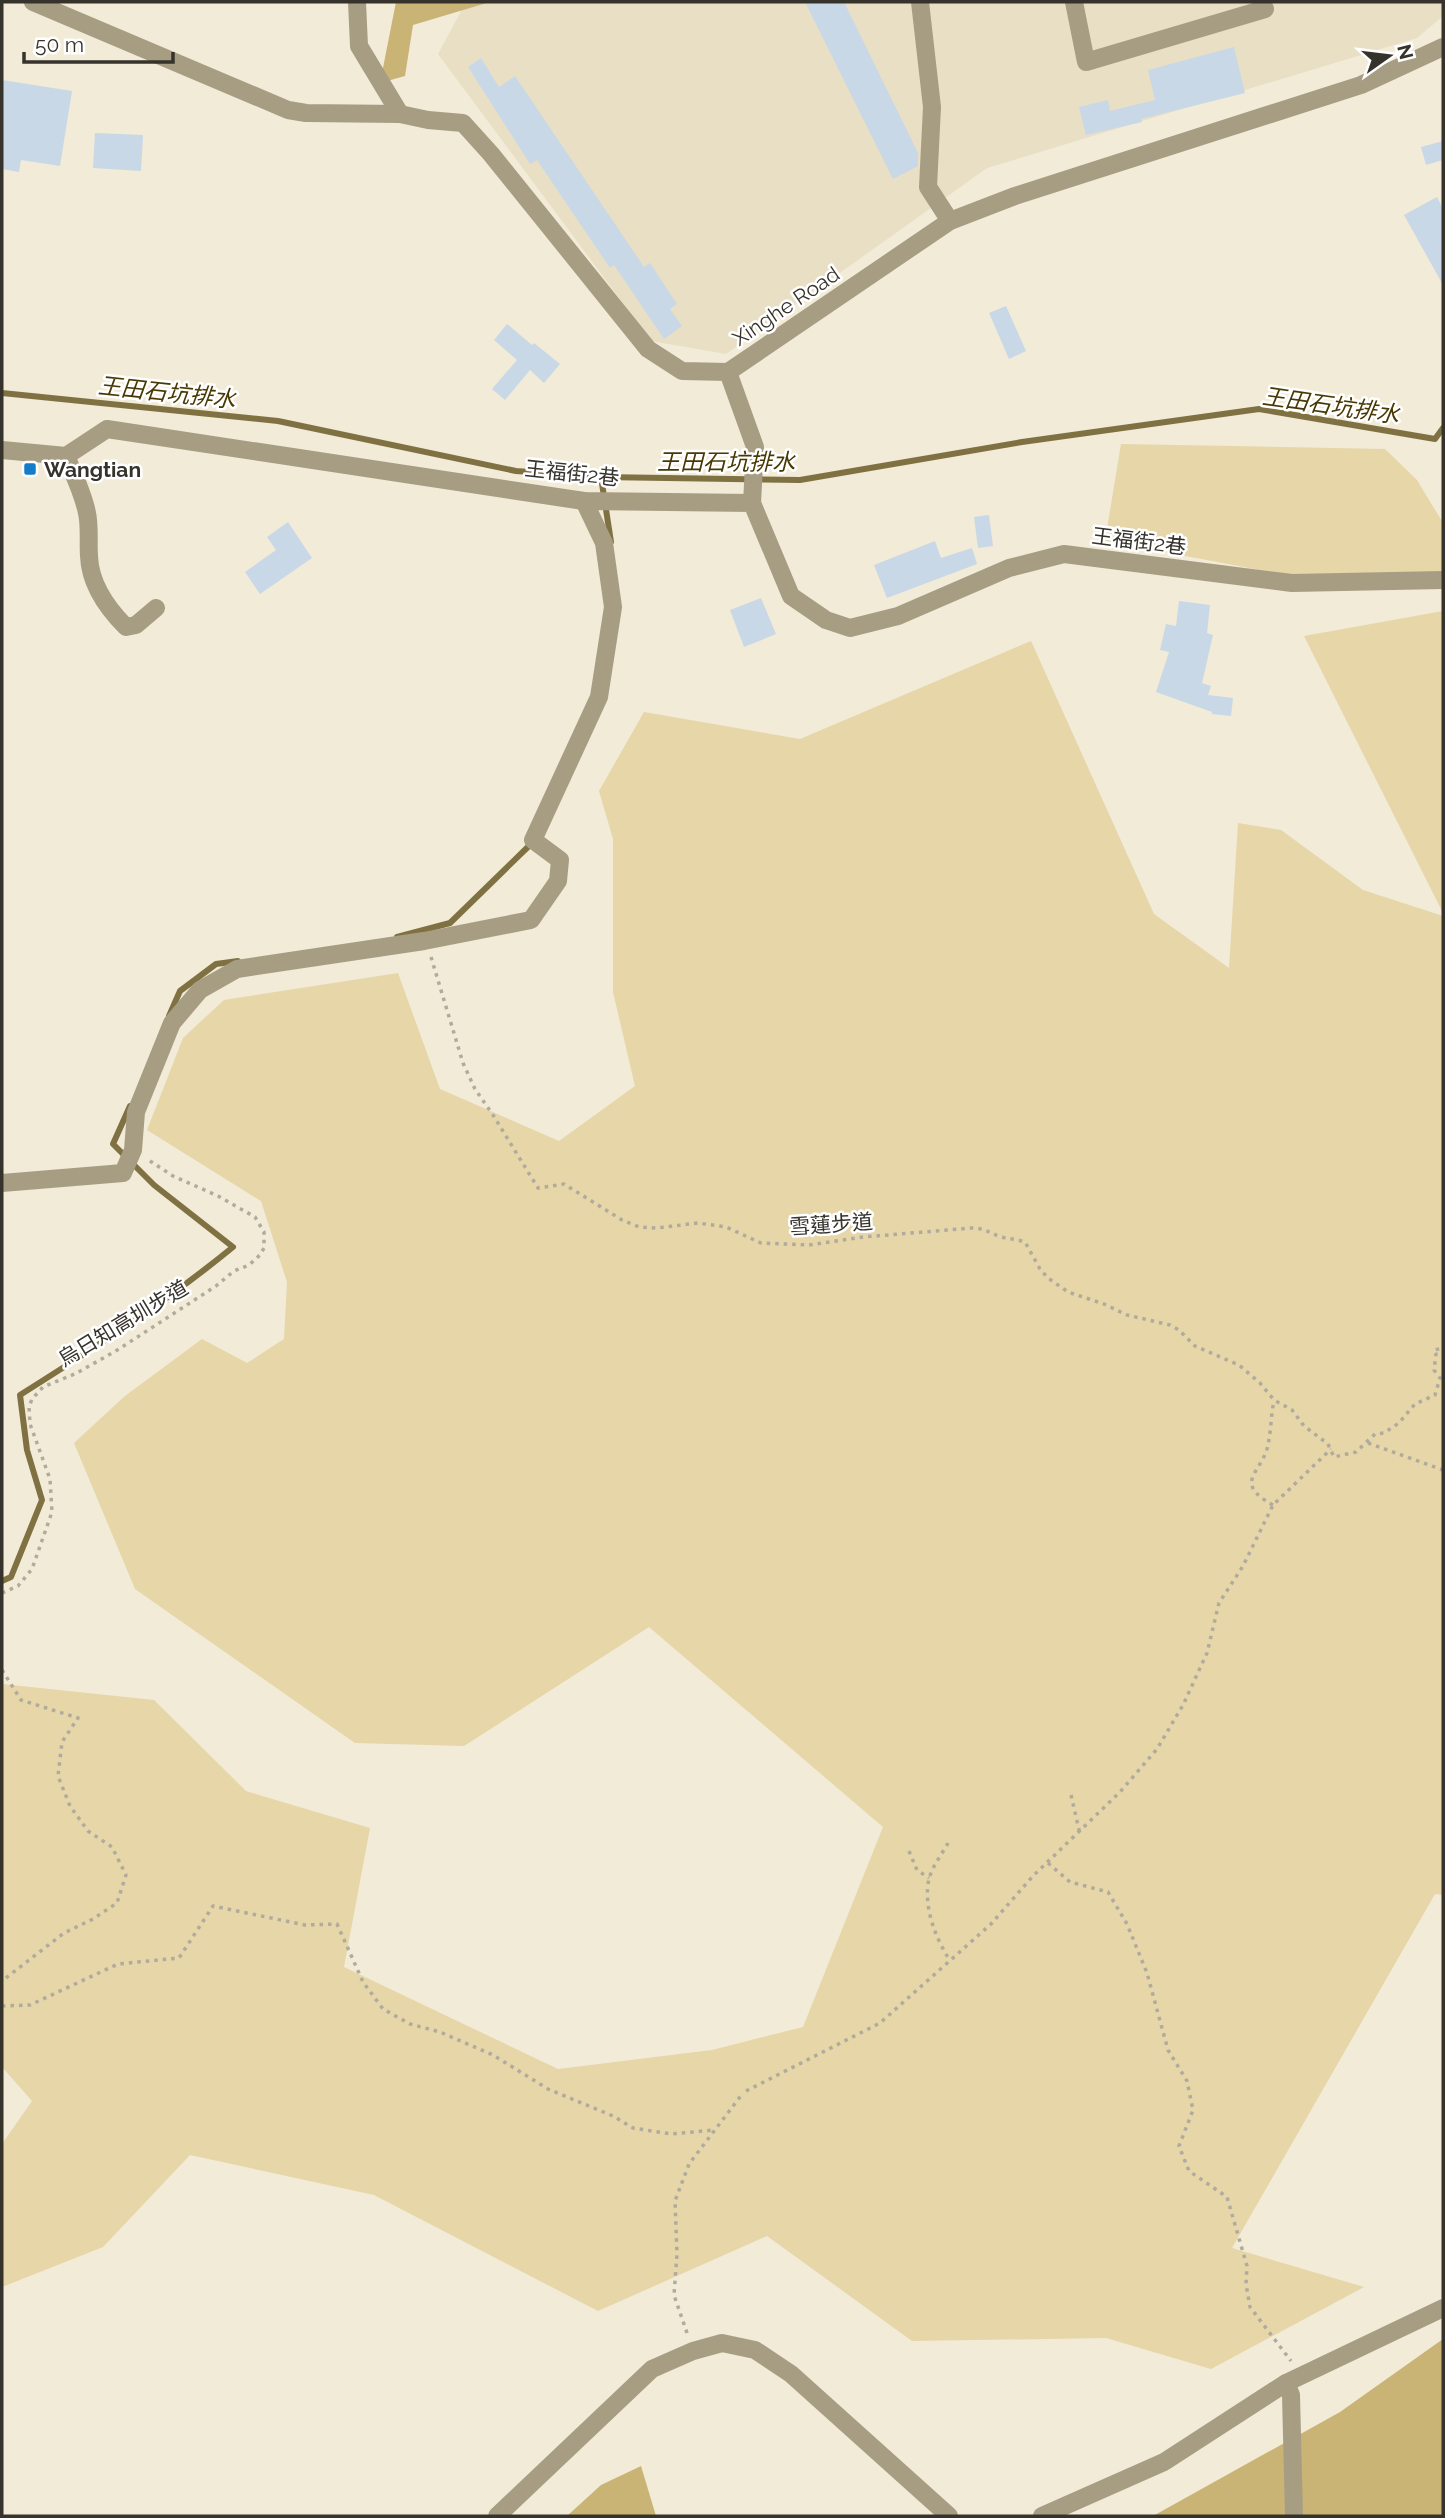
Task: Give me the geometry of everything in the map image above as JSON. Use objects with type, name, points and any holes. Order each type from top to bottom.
[{"type":"street","name":"Xinghe Road","points":[[33,2],[288,110],[306,113],[400,114],[463,123],[648,349],[682,371],[728,372],[950,221],[1016,196],[1361,85],[1443,47]]},
{"type":"street","points":[[357,2],[359,46],[400,114]]},
{"type":"street","points":[[920,2],[932,107],[928,187],[950,221]]},
{"type":"street","points":[[1074,2],[1086,62],[1265,9]]},
{"type":"street","points":[[728,372],[755,447],[752,503]]},
{"type":"street","name":"王福街2巷","points":[[66,456],[107,429],[598,501],[752,503],[791,596],[827,620],[850,628],[898,616],[1009,568],[1064,554],[1292,583],[1443,580]]},
{"type":"street","points":[[2,450],[66,456],[88,514],[89,558],[93,579],[101,596],[111,612],[126,626],[136,625],[156,608]]},
{"type":"street","points":[[2,1183],[123,1173],[133,1150],[136,1112],[173,1023],[200,989],[237,969],[424,941],[531,920],[558,881],[560,860],[533,840],[599,697],[613,607],[598,501]]},
{"type":"street","points":[[1042,2516],[1164,2462],[1294,2379],[1443,2308]]},
{"type":"street","points":[[497,2516],[652,2369],[693,2351],[722,2343],[755,2350],[791,2374],[949,2516]]},
{"type":"street","points":[[1294,2379],[1291,2395],[1294,2516]]},
{"type":"path","name":"雪蓮步道","points":[[424,941],[429,949],[463,1063],[475,1089],[538,1188],[564,1184],[622,1220],[639,1227],[657,1228],[698,1223],[726,1227],[761,1243],[809,1245],[863,1237],[982,1228],[1025,1242],[1040,1269],[1068,1293],[1104,1304],[1127,1315],[1170,1325],[1195,1346],[1239,1365],[1260,1383],[1274,1400]]},
{"type":"path","name":"烏日知高圳步道","points":[[2,1593],[18,1586],[32,1569],[52,1511],[50,1479],[30,1424],[29,1407],[32,1399],[43,1387],[77,1373],[119,1349],[216,1286],[234,1271],[249,1265],[264,1248],[264,1232],[255,1217],[166,1172],[133,1150]]},
{"type":"path","points":[[1273,1504],[1260,1498],[1252,1483],[1252,1477],[1268,1447],[1274,1400],[1292,1410],[1304,1426],[1328,1444],[1334,1457],[1356,1452],[1375,1434],[1384,1433],[1399,1423],[1415,1404],[1435,1395],[1440,1380],[1434,1370],[1434,1350],[1443,1348]]},
{"type":"path","points":[[1368,1443],[1443,1470]]},
{"type":"path","points":[[693,2351],[674,2295],[677,2253],[675,2202],[689,2164],[744,2092],[880,2023],[991,1924],[1120,1792],[1157,1749],[1183,1705],[1207,1653],[1219,1603],[1243,1566],[1273,1504],[1331,1449]]},
{"type":"path","points":[[2,1670],[21,1700],[78,1718],[62,1742],[58,1776],[70,1806],[88,1830],[113,1847],[126,1875],[117,1903],[93,1919],[64,1933],[2,1981]]},
{"type":"path","points":[[1071,1795],[1080,1833]]},
{"type":"path","points":[[948,1843],[929,1878],[928,1906],[938,1942],[949,1959]]},
{"type":"path","points":[[909,1851],[917,1870],[929,1878]]},
{"type":"path","points":[[1048,1863],[1070,1882],[1108,1892],[1127,1924],[1147,1973],[1168,2050],[1187,2081],[1193,2110],[1180,2146],[1189,2171],[1227,2197],[1247,2266],[1246,2284],[1250,2307],[1294,2379]]},
{"type":"path","points":[[2,2006],[30,2005],[118,1964],[179,1958],[213,1906],[305,1925],[337,1924],[363,1982],[383,2010],[401,2020],[440,2032],[493,2055],[548,2089],[613,2116],[633,2128],[670,2134],[714,2130]]},
{"type":"shaded area","points":[[396,2],[490,2],[413,25],[405,76],[380,83]]},
{"type":"shaded area","points":[[466,2],[1443,2],[1443,16],[1417,38],[987,168],[726,354],[651,341],[438,54]]},
{"type":"shaded area","points":[[1121,444],[1385,449],[1417,480],[1443,523],[1443,574],[1356,588],[1105,541]]},
{"type":"shaded area","points":[[1443,611],[1443,913],[1304,636]]},
{"type":"shaded area","points":[[1031,641],[1154,914],[1229,968],[1238,823],[1281,830],[1363,890],[1443,916],[1443,1895],[1435,1894],[1232,2248],[1364,2287],[1211,2369],[1106,2338],[912,2341],[767,2236],[598,2311],[374,2195],[190,2155],[103,2247],[2,2287],[2,2144],[32,2101],[2,2067],[2,1684],[154,1700],[246,1791],[370,1828],[344,1967],[558,2069],[712,2050],[803,2027],[883,1827],[649,1627],[464,1746],[355,1743],[135,1589],[74,1443],[125,1396],[202,1339],[247,1363],[284,1339],[287,1282],[261,1201],[147,1130],[183,1038],[224,1000],[398,973],[440,1089],[559,1141],[635,1086],[613,992],[613,839],[599,791],[644,712],[800,739]]},
{"type":"shaded area","points":[[1443,2339],[1443,2516],[1153,2516],[1340,2412]]},
{"type":"shaded area","points":[[641,2466],[656,2516],[567,2516],[601,2485]]},
{"type":"building","points":[[805,2],[844,2],[918,153],[918,166],[893,179]]},
{"type":"building","points":[[1234,47],[1245,93],[1086,135],[1079,107],[1108,100],[1110,111],[1155,100],[1148,70]]},
{"type":"building","points":[[481,58],[499,87],[515,76],[644,267],[650,263],[677,304],[670,309],[682,326],[664,339],[614,265],[610,268],[537,160],[530,164],[468,67]]},
{"type":"building","points":[[2,80],[72,91],[60,166],[21,160],[19,172],[2,169]]},
{"type":"building","points":[[95,133],[143,135],[141,171],[93,168]]},
{"type":"building","points":[[1443,141],[1443,160],[1426,165],[1421,147]]},
{"type":"building","points":[[1437,197],[1443,209],[1443,285],[1404,215]]},
{"type":"building","points":[[1006,306],[1026,351],[1009,359],[989,313]]},
{"type":"building","points":[[507,324],[560,364],[544,383],[530,370],[505,400],[492,389],[517,360],[494,340]]},
{"type":"building","points":[[989,515],[993,546],[978,548],[974,517]]},
{"type":"building","points":[[288,522],[312,558],[260,594],[245,572],[276,550],[267,537]]},
{"type":"building","points":[[935,541],[941,558],[972,548],[977,564],[887,598],[874,565]]},
{"type":"building","points":[[761,598],[776,634],[744,647],[730,610]]},
{"type":"building","points":[[1179,601],[1210,605],[1207,633],[1213,635],[1202,683],[1211,686],[1208,695],[1233,698],[1231,716],[1212,714],[1156,692],[1169,652],[1160,650],[1166,624],[1176,626]]},
{"type":"waterway","name":"王田石坑排水","points":[[2,393],[278,421],[516,471],[601,477],[800,480],[1022,442],[1259,409],[1435,439],[1443,428]]},
{"type":"waterway","points":[[601,477],[611,542]]},
{"type":"waterway","points":[[397,937],[450,923],[533,842]]},
{"type":"waterway","points":[[169,1016],[180,991],[216,964],[238,961]]},
{"type":"waterway","points":[[2,1581],[11,1577],[42,1500],[27,1450],[20,1395],[155,1306],[233,1247],[154,1185],[113,1144],[130,1106]]},
{"type":"place","name":"Wangtian","points":[[30,469]]}]
